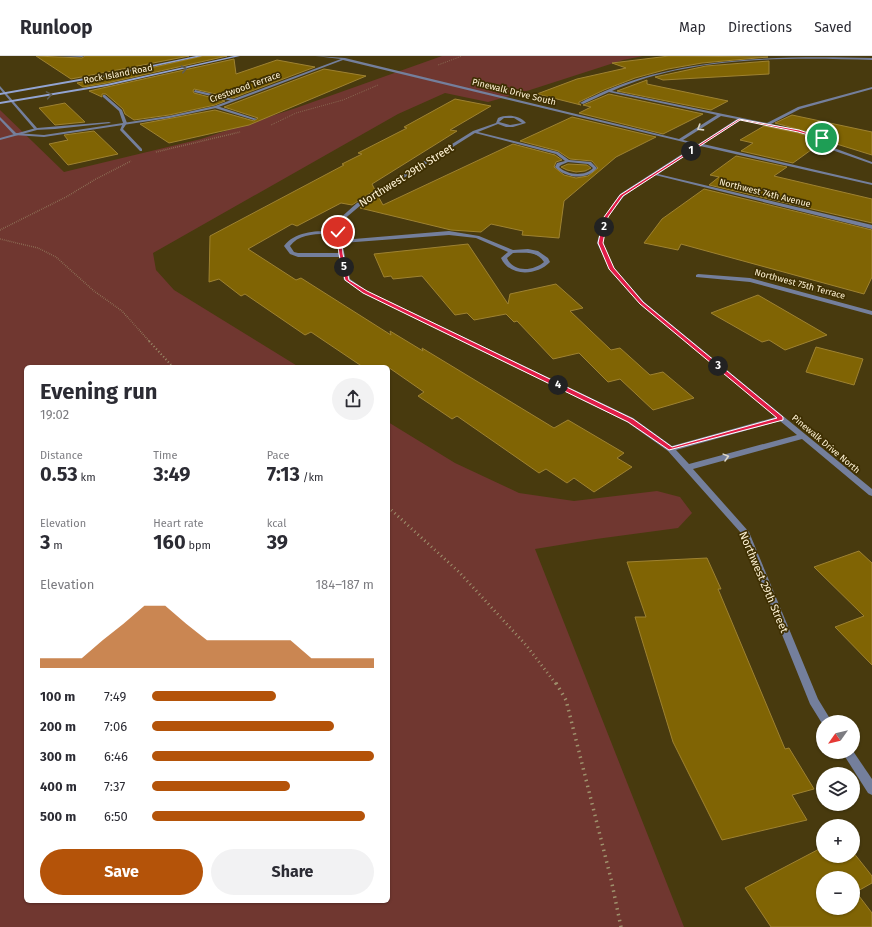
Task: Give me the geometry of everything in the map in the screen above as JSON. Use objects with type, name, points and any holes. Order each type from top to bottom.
[{"type":"main road","name":"Rock Island Road","points":[[0,94],[119,73],[200,56]]},
{"type":"main road","name":"Rock Island Road","points":[[0,103],[107,85],[238,56]]},
{"type":"street","points":[[60,56],[82,56]]},
{"type":"street","name":"Pinewalk Drive South","points":[[317,56],[345,59],[700,145],[872,184]]},
{"type":"street","name":"Pinewalk Drive South","points":[[338,56],[345,59]]},
{"type":"street","points":[[582,103],[627,83],[696,66],[732,61],[807,57],[872,58]]},
{"type":"street","name":"Crestwood Terrace","points":[[15,134],[44,136],[98,129],[125,123],[169,117],[216,107],[345,59]]},
{"type":"street","points":[[0,87],[6,93],[11,102],[36,129]]},
{"type":"street","points":[[766,125],[800,108],[872,88]]},
{"type":"street","points":[[195,91],[232,100]]},
{"type":"street","points":[[609,91],[799,131],[822,138],[833,149],[872,163]]},
{"type":"street","points":[[104,96],[121,111],[125,123],[121,129],[141,150]]},
{"type":"street","points":[[216,107],[255,120]]},
{"type":"street","points":[[680,140],[720,115]]},
{"type":"street","name":"Northwest 29th Street","points":[[498,123],[497,120],[514,117],[524,121],[524,123],[517,126],[506,126],[498,123],[474,132],[359,204],[340,221],[338,232],[339,242],[347,280],[365,292],[630,420],[671,449],[745,532],[814,701],[823,715]]},
{"type":"street","points":[[0,118],[15,134]]},
{"type":"street","points":[[700,145],[740,119]]},
{"type":"street","name":"Crestwood Terrace","points":[[0,139],[36,129],[49,129],[92,122],[125,123]]},
{"type":"street","points":[[474,132],[557,153],[568,161],[589,163],[595,168],[590,173],[577,175],[559,170],[557,167],[558,164],[568,161]]},
{"type":"street","name":"Pinewalk Drive North","points":[[700,145],[622,196],[606,217],[600,243],[612,269],[642,303],[872,493]]},
{"type":"street","name":"Northwest 74th Avenue","points":[[655,174],[872,227]]},
{"type":"street","points":[[338,232],[307,234],[293,239],[287,246],[292,253],[298,255],[341,254]]},
{"type":"street","points":[[339,242],[449,233],[477,237],[512,252],[536,252],[546,258],[547,262],[539,269],[514,269],[508,266],[504,258],[512,252]]},
{"type":"street","name":"Northwest 75th Terrace","points":[[698,276],[750,280],[872,313]]},
{"type":"street","points":[[671,449],[781,418]]},
{"type":"street","points":[[689,468],[803,436]]},
{"type":"street","points":[[852,759],[872,789]]},
{"type":"path","points":[[266,127],[296,113],[343,100],[407,74],[445,63],[462,56]]},
{"type":"path","points":[[152,153],[246,131]]},
{"type":"path","points":[[0,230],[66,197],[96,179],[133,160]]},
{"type":"path","points":[[0,239],[38,248],[56,257],[94,291],[122,311],[171,365]]},
{"type":"path","points":[[390,509],[459,572],[553,678],[566,700],[611,879],[621,927]]},
{"type":"shaded area","points":[[442,56],[643,56],[623,60],[488,102],[445,93],[398,114],[153,253],[156,270],[174,290],[296,365],[24,365],[24,903],[390,903],[390,423],[455,463],[519,493],[574,501],[657,491],[680,497],[692,513],[678,528],[535,549],[684,927],[0,927],[0,110],[64,172],[201,139],[296,108]]},
{"type":"building","points":[[36,56],[82,58],[85,56],[189,56],[71,79]]},
{"type":"building","points":[[203,56],[227,56],[107,83],[83,87],[77,83],[119,75]]},
{"type":"building","points":[[669,56],[768,57],[702,63],[668,69],[635,78],[604,90],[579,102],[581,105],[537,94],[577,79],[626,68],[612,63]]},
{"type":"building","points":[[234,59],[236,74],[277,60],[315,67],[233,98],[194,89],[194,93],[225,101],[215,105],[169,115],[134,120],[125,114],[123,109],[106,94],[102,94],[102,97],[89,91]]},
{"type":"building","points":[[769,61],[769,74],[663,80],[655,77],[706,66]]},
{"type":"building","points":[[324,69],[366,76],[249,125],[169,143],[140,124],[215,110],[254,121],[258,118],[224,107]]},
{"type":"building","points":[[647,80],[647,84],[728,101],[711,110],[617,91]]},
{"type":"building","points":[[609,94],[703,114],[663,134],[579,113],[591,107],[583,105]]},
{"type":"building","points":[[455,99],[491,106],[450,130],[457,131],[372,184],[375,190],[352,205],[341,203],[297,226],[292,224],[248,249],[296,280],[301,278],[391,335],[390,331],[423,351],[422,348],[554,428],[568,420],[624,453],[617,458],[632,467],[594,492],[574,478],[567,483],[546,469],[539,473],[457,416],[452,419],[418,396],[424,392],[390,368],[390,365],[360,365],[311,332],[305,335],[245,294],[241,296],[219,279],[209,282],[210,236],[344,165],[342,164],[362,154],[358,153],[407,128],[404,127]]},
{"type":"building","points":[[65,103],[85,122],[55,125],[39,108]]},
{"type":"building","points":[[792,115],[872,132],[872,155],[830,142],[823,136],[775,123]]},
{"type":"building","points":[[572,117],[656,137],[616,157],[564,201],[559,238],[522,235],[523,231],[491,224],[481,232],[451,230],[360,208],[378,196],[383,205],[513,144],[555,155],[562,160],[556,162],[554,167],[564,175],[576,178],[588,176],[598,168],[592,161],[570,159],[558,151],[520,141]]},
{"type":"building","points":[[764,126],[798,133],[822,142],[793,163],[741,151],[753,143],[740,140]]},
{"type":"building","points":[[94,131],[118,154],[68,165],[49,144],[68,140],[64,135]]},
{"type":"building","points":[[736,156],[787,167],[774,176],[872,199],[872,223],[709,185],[719,177],[710,175]]},
{"type":"building","points":[[568,164],[587,165],[591,168],[585,171],[576,172],[561,167]]},
{"type":"building","points":[[704,189],[872,230],[872,277],[864,294],[681,244],[678,250],[644,243],[662,219]]},
{"type":"building","points":[[468,244],[508,304],[510,294],[556,284],[583,308],[570,311],[611,350],[620,348],[650,375],[663,372],[694,398],[653,410],[620,379],[608,382],[579,353],[553,359],[517,321],[514,322],[506,314],[474,320],[467,313],[455,315],[422,276],[393,279],[391,276],[384,277],[374,254]]},
{"type":"building","points":[[758,295],[827,335],[785,350],[769,340],[762,342],[711,313]]},
{"type":"building","points":[[816,347],[863,359],[854,385],[806,372]]},
{"type":"building","points":[[859,551],[872,563],[872,665],[835,627],[864,616],[814,567]]},
{"type":"building","points":[[707,558],[721,589],[718,589],[785,749],[789,748],[814,789],[792,795],[807,820],[722,840],[673,742],[635,617],[646,617],[627,562]]},
{"type":"building","points":[[816,851],[816,863],[860,863],[860,861],[872,876],[872,883],[860,890],[860,871],[816,871],[816,915],[860,915],[860,897],[872,913],[872,927],[771,927],[745,888]]},
{"type":"route","points":[[338,232],[347,280],[365,292],[630,420],[671,449],[781,418],[642,303],[612,269],[600,243],[606,217],[622,196],[740,119],[799,131],[822,138]]}]
